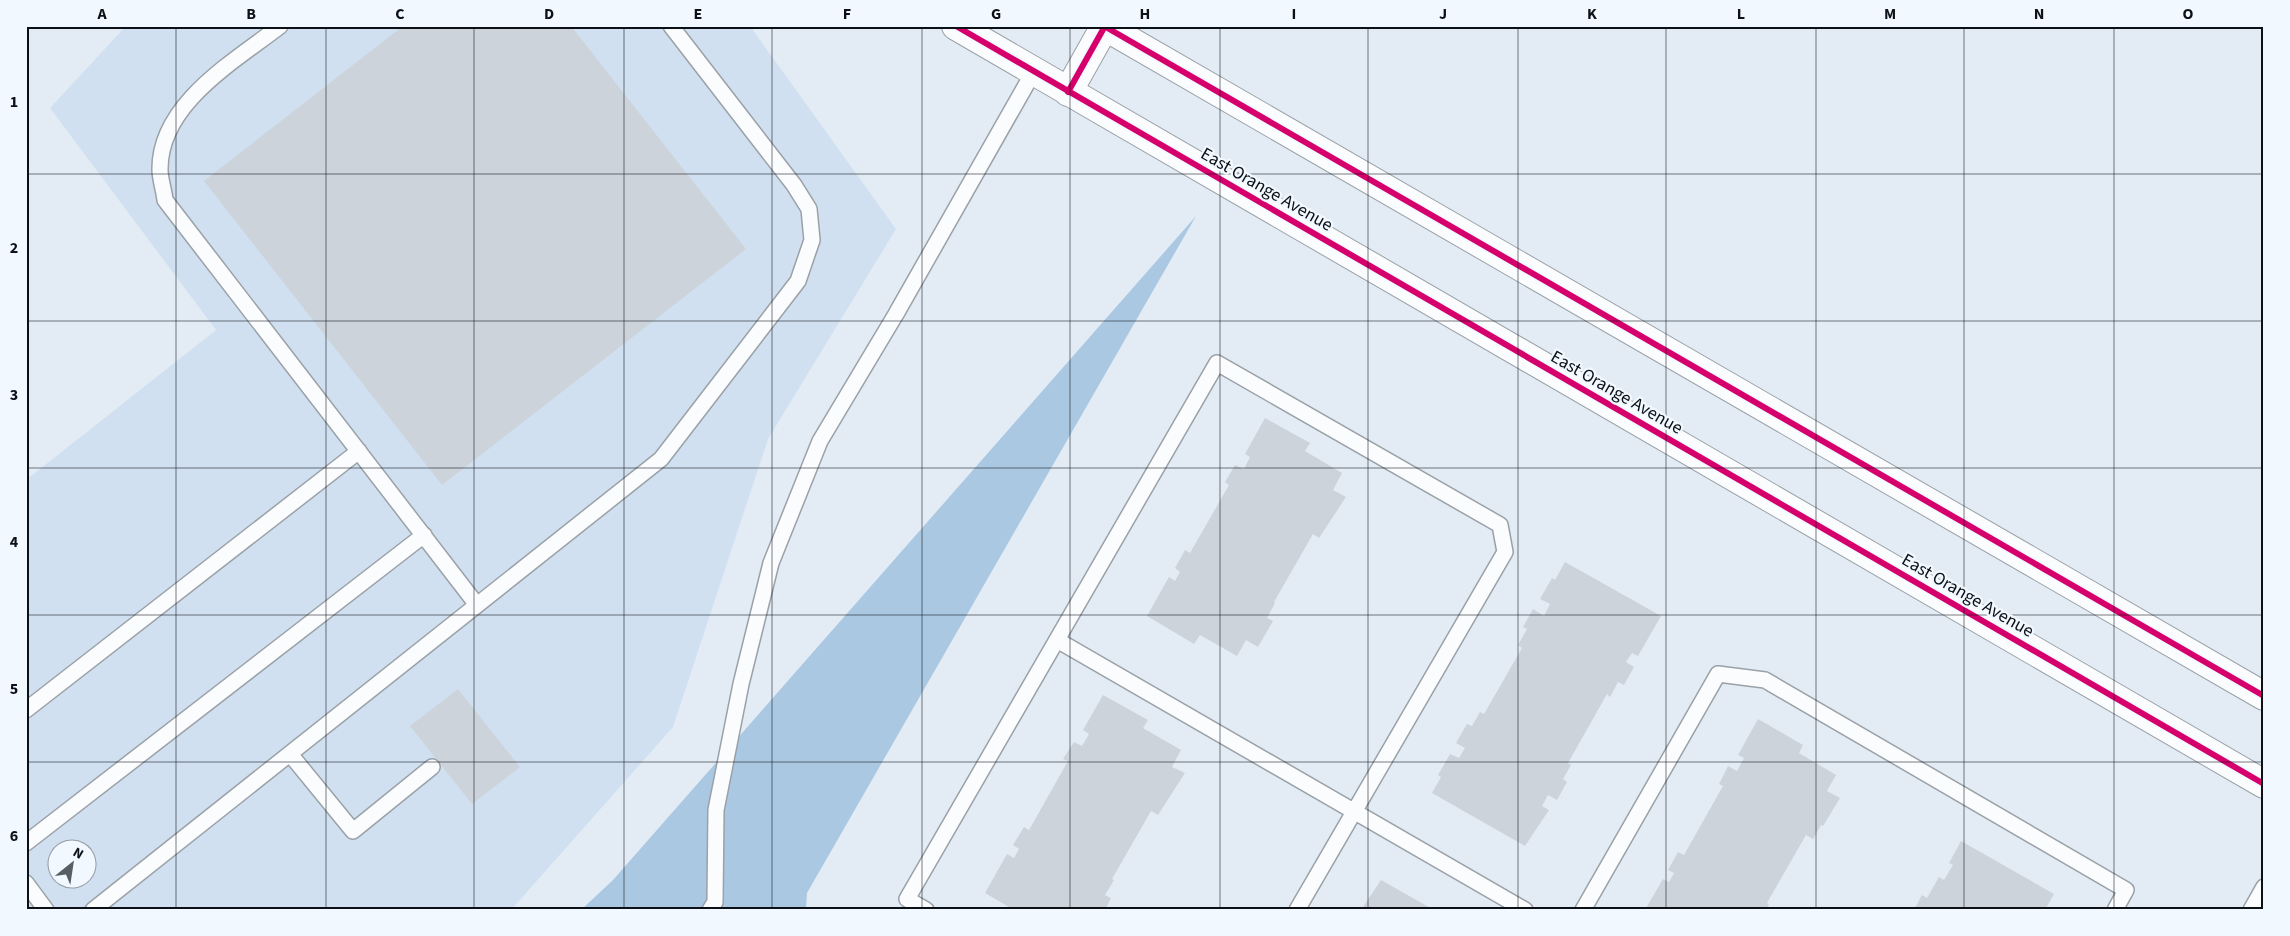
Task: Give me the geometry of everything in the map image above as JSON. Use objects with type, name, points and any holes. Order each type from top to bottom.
[{"type":"street","name":"East Orange Avenue","points":[[956,26],[2264,784]]},
{"type":"street","points":[[1068,92],[1105,26],[2264,696]]},
{"type":"lane","points":[[280,26],[201,87],[175,117],[165,142],[160,169],[165,200],[478,605]]},
{"type":"lane","points":[[93,910],[661,459],[798,281],[812,240],[809,209],[794,185],[671,26]]},
{"type":"lane","points":[[710,910],[715,902],[716,810],[741,684],[771,563],[820,441],[896,314],[1034,72]]},
{"type":"lane","points":[[926,910],[907,898],[1217,363],[1500,526],[1505,552],[1297,910]]},
{"type":"lane","points":[[26,710],[359,451]]},
{"type":"lane","points":[[26,843],[424,535]]},
{"type":"lane","points":[[1057,640],[1524,910]]},
{"type":"lane","points":[[1584,910],[1718,674],[1766,680],[2126,890],[2115,910]]},
{"type":"lane","points":[[290,754],[353,831],[432,767]]},
{"type":"lane","points":[[26,883],[46,910]]},
{"type":"lane","points":[[2251,910],[2264,887]]},
{"type":"shaded area","points":[[126,26],[750,26],[896,229],[768,439],[673,727],[511,910],[26,910],[26,480],[216,330],[50,108]]},
{"type":"shaded area","points":[[1196,216],[807,893],[806,910],[581,910],[613,880]]},
{"type":"building","points":[[403,26],[571,26],[746,249],[442,485],[204,181]]},
{"type":"building","points":[[1265,418],[1310,443],[1305,451],[1342,473],[1333,490],[1346,497],[1319,538],[1313,534],[1274,602],[1267,618],[1273,621],[1258,647],[1246,640],[1237,656],[1200,635],[1194,644],[1147,616],[1169,577],[1175,581],[1180,572],[1175,568],[1185,550],[1190,553],[1229,485],[1225,482],[1235,465],[1244,469],[1250,457],[1245,454]]},
{"type":"building","points":[[1565,562],[1661,616],[1638,656],[1632,653],[1626,662],[1634,667],[1624,685],[1618,682],[1610,697],[1607,694],[1568,763],[1571,765],[1563,779],[1567,782],[1557,800],[1548,795],[1542,806],[1549,810],[1525,846],[1432,793],[1441,777],[1438,775],[1450,754],[1459,758],[1465,748],[1456,743],[1467,724],[1472,726],[1480,712],[1484,714],[1522,648],[1518,645],[1527,629],[1523,627],[1533,609],[1544,616],[1550,604],[1540,599],[1552,578],[1555,580]]},
{"type":"building","points":[[458,689],[520,767],[472,804],[410,726]]},
{"type":"building","points":[[1103,695],[1148,720],[1143,728],[1181,750],[1172,767],[1185,773],[1158,815],[1151,811],[1112,879],[1114,880],[1105,895],[1111,898],[1105,910],[1014,910],[985,893],[1007,854],[1014,858],[1019,849],[1013,845],[1024,827],[1029,830],[1068,761],[1063,759],[1074,742],[1082,746],[1089,734],[1083,730]]},
{"type":"building","points":[[1758,719],[1803,745],[1799,753],[1836,775],[1827,791],[1840,798],[1813,839],[1806,835],[1767,903],[1769,904],[1766,910],[1645,910],[1663,879],[1669,882],[1674,873],[1668,870],[1678,852],[1684,855],[1723,786],[1719,784],[1728,766],[1737,771],[1744,758],[1738,755]]},
{"type":"building","points":[[1961,841],[2054,894],[2045,910],[1914,910],[1922,895],[1927,898],[1939,877],[1944,880],[1953,865],[1949,863]]},
{"type":"building","points":[[1381,880],[1434,910],[1361,910]]},
{"type":"cycle path","points":[[956,26],[2264,784]]},
{"type":"cycle path","points":[[1104,26],[2264,696]]},
{"type":"cycle path","points":[[1068,92],[1105,26]]}]
